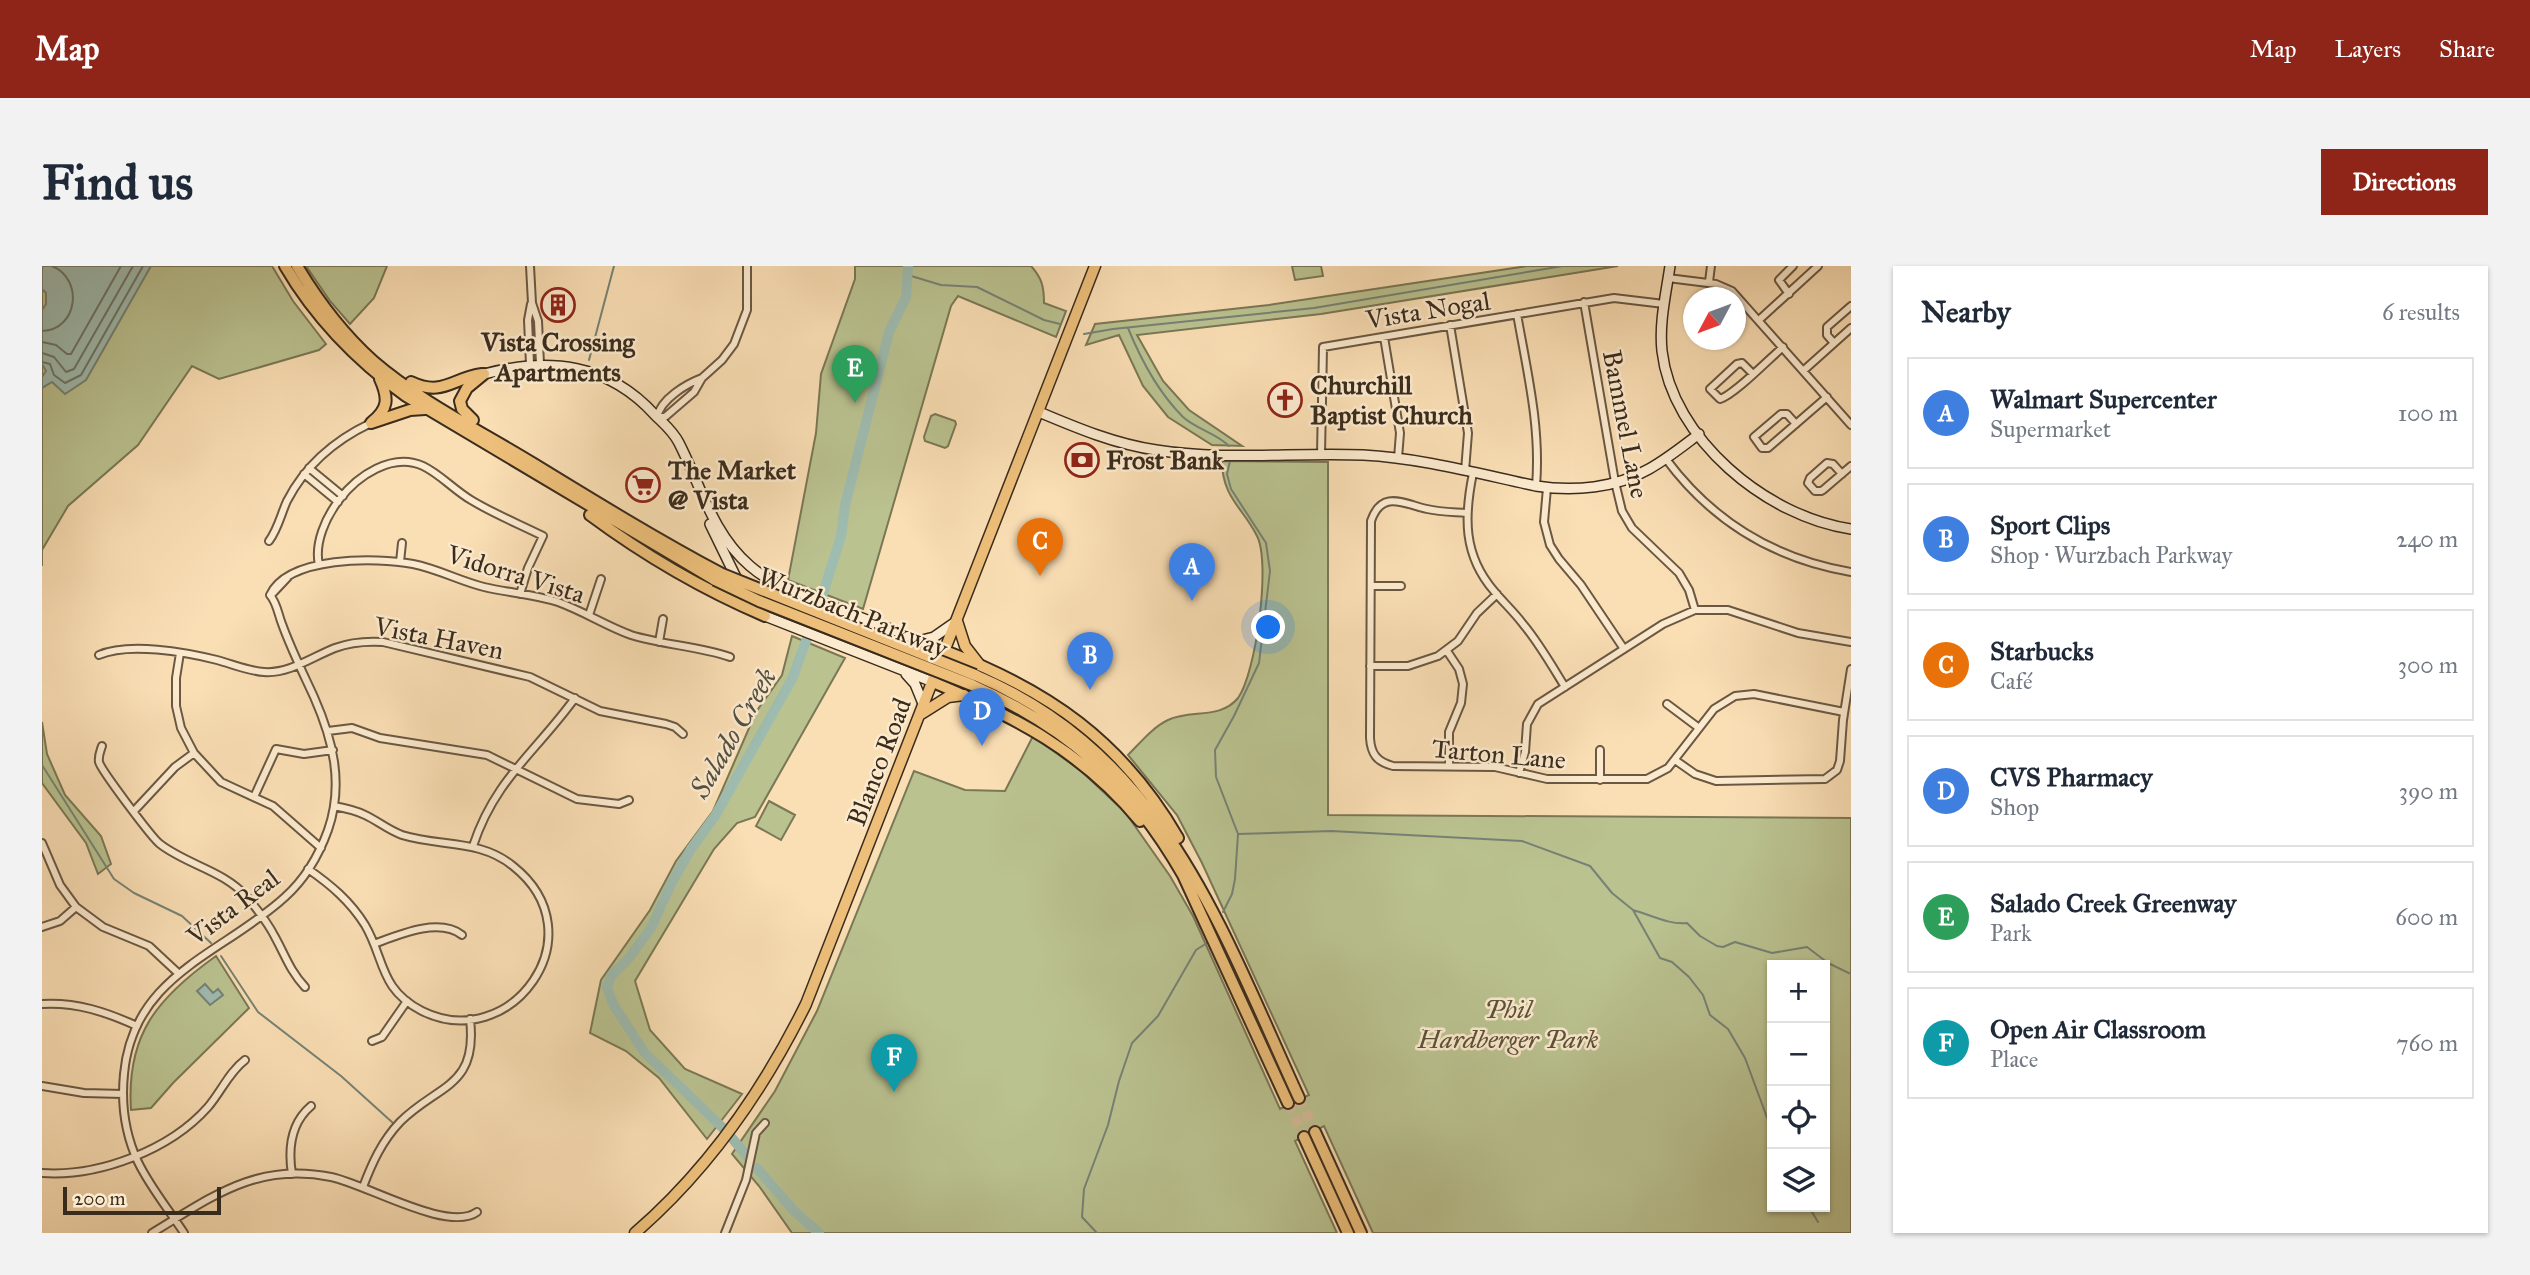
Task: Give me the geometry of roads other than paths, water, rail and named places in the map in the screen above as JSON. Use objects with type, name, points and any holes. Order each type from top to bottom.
[{"type":"highway","name":"Wurzbach Parkway","points":[[285,266],[303,296],[340,334],[374,362],[384,375],[425,409],[537,476],[719,577],[975,672],[1036,705],[1083,739],[1125,778],[1158,821],[1199,885],[1294,1100],[1183,876],[1166,845],[1144,814],[1114,780],[1078,746],[1022,709],[975,672]]},
{"type":"highway","name":"Wurzbach Parkway","points":[[297,266],[340,334]]},
{"type":"highway","points":[[371,423],[386,407],[384,375],[431,389],[484,374]]},
{"type":"highway","points":[[484,374],[462,394],[461,404],[465,413],[542,464],[565,483]]},
{"type":"highway","name":"Wurzbach Parkway","points":[[384,375],[719,577]]},
{"type":"highway","points":[[371,423],[410,410],[425,409]]},
{"type":"highway","points":[[537,476],[666,565],[717,594],[771,618]]},
{"type":"highway","points":[[945,651],[975,672]]},
{"type":"highway","points":[[964,695],[956,682],[957,675],[963,666],[975,672]]},
{"type":"highway","points":[[933,682],[1016,719],[1070,755],[1128,807],[1183,876]]},
{"type":"highway","points":[[1348,1233],[1309,1135],[1361,1233]]},
{"type":"main road","name":"Blanco Road","points":[[635,1233],[666,1205],[713,1154],[736,1125],[788,1042],[806,1004],[1095,266]]},
{"type":"main road","points":[[957,621],[975,672]]},
{"type":"main road","points":[[922,710],[948,697],[964,695]]},
{"type":"street","points":[[530,266],[532,303],[538,321],[535,364]]},
{"type":"street","points":[[659,419],[694,392],[702,378],[727,352],[747,310],[747,266]]},
{"type":"street","points":[[1670,266],[1661,335],[1665,367],[1675,398],[1699,434],[1738,477],[1776,504],[1819,522],[1851,529]]},
{"type":"street","points":[[1709,282],[1711,266]]},
{"type":"street","points":[[1789,293],[1779,280],[1793,266]]},
{"type":"street","points":[[1759,320],[1818,266]]},
{"type":"street","points":[[1668,278],[1709,282],[1726,287]]},
{"type":"street","name":"Vista Nogal","points":[[1321,455],[1323,347],[1584,302],[1618,298],[1664,304]]},
{"type":"street","name":"Bammel Lane","points":[[1584,302],[1622,511],[1642,541],[1679,573],[1695,610]]},
{"type":"street","points":[[1834,343],[1826,332],[1827,327],[1851,306]]},
{"type":"street","points":[[1746,307],[1850,421]]},
{"type":"street","points":[[1517,314],[1537,430],[1539,457],[1536,486]]},
{"type":"street","points":[[1450,325],[1468,433],[1466,513],[1467,531],[1474,557],[1486,580],[1527,629],[1565,687]]},
{"type":"street","points":[[1803,371],[1851,328]]},
{"type":"street","points":[[1384,337],[1399,427],[1398,458]]},
{"type":"street","points":[[1753,374],[1740,363],[1710,389],[1722,399],[1753,374],[1783,347]]},
{"type":"street","points":[[484,374],[535,364],[577,368],[604,377],[639,399],[668,426],[678,440],[709,511],[724,536],[750,566],[790,590],[945,651]]},
{"type":"street","points":[[1796,424],[1787,414],[1781,414],[1754,435],[1754,440],[1762,448],[1767,448],[1796,424],[1827,397]]},
{"type":"street","points":[[1040,412],[1112,440],[1158,451],[1220,455],[1398,458],[1547,488],[1580,488],[1615,482],[1646,471],[1699,434]]},
{"type":"street","points":[[659,419],[747,600],[771,618]]},
{"type":"street","points":[[269,541],[287,503],[309,468],[341,439],[371,423]]},
{"type":"street","points":[[1666,459],[1691,490],[1712,510],[1748,536],[1811,564],[1851,572]]},
{"type":"street","points":[[319,565],[318,552],[323,529],[340,499],[360,480],[382,466],[400,462],[416,463],[430,470],[473,502],[543,536],[528,568],[520,594]]},
{"type":"street","points":[[1842,474],[1833,464],[1827,463],[1808,483],[1815,491],[1821,491],[1842,474],[1851,466]]},
{"type":"street","points":[[309,468],[324,486]]},
{"type":"street","points":[[304,474],[340,499]]},
{"type":"street","points":[[1547,488],[1544,522],[1550,545],[1581,585],[1623,649]]},
{"type":"street","name":"Tarton Lane","points":[[1466,513],[1428,509],[1398,501],[1383,503],[1371,521],[1370,738],[1377,759],[1393,766],[1495,767],[1548,779],[1647,779],[1664,771],[1718,705],[1730,698],[1745,694],[1844,712]]},
{"type":"street","points":[[400,562],[402,543]]},
{"type":"street","name":"Vidorra Vista","points":[[270,595],[278,590],[288,577],[319,565],[346,561],[400,562],[427,567],[475,584],[558,602],[626,633],[730,657]]},
{"type":"street","points":[[589,615],[601,579]]},
{"type":"street","points":[[1371,586],[1401,586]]},
{"type":"street","points":[[1370,666],[1416,664],[1447,651],[1463,635],[1481,608],[1497,594]]},
{"type":"street","name":"Vista Real","points":[[184,1233],[144,1173],[135,1154],[127,1128],[123,1094],[127,1054],[137,1026],[155,997],[177,973],[285,897],[309,869],[321,848],[334,806],[336,776],[328,731],[275,601],[270,595]]},
{"type":"street","points":[[1519,773],[1529,717],[1538,704],[1672,619],[1695,610],[1728,610],[1798,633],[1851,642]]},
{"type":"street","name":"Wurzbach Parkway","points":[[771,618],[933,682]]},
{"type":"street","points":[[659,642],[663,619]]},
{"type":"street","points":[[917,640],[934,637],[957,621]]},
{"type":"street","points":[[917,640],[921,648],[917,661],[902,670],[915,684],[922,710]]},
{"type":"street","name":"Vista Haven","points":[[99,655],[127,650],[180,653],[261,672],[280,671],[341,646],[359,642],[383,642],[530,677],[605,713],[675,727],[683,734]]},
{"type":"street","points":[[1447,651],[1459,669],[1463,684],[1461,704],[1449,732],[1449,766]]},
{"type":"street","points":[[180,653],[175,689],[176,706],[181,728],[194,753],[221,782],[277,809],[321,848]]},
{"type":"street","points":[[1675,760],[1695,775],[1716,781],[1816,781],[1832,775],[1840,761],[1851,669]]},
{"type":"street","points":[[473,846],[489,806],[515,768],[575,698]]},
{"type":"street","points":[[1667,704],[1699,728]]},
{"type":"street","points":[[328,731],[352,729],[380,738],[486,755],[577,799],[619,804],[629,800]]},
{"type":"street","points":[[102,746],[99,761],[102,769],[148,833],[160,844],[232,883],[249,899],[275,936],[288,965],[305,987]]},
{"type":"street","points":[[254,797],[276,749],[304,754],[333,750]]},
{"type":"street","points":[[1600,750],[1600,780]]},
{"type":"street","points":[[134,811],[175,767],[194,753]]},
{"type":"street","points":[[309,869],[348,902],[366,926],[387,979],[407,1001],[439,1017],[470,1019],[494,1013],[518,997],[543,963],[550,933],[546,910],[528,880],[497,855],[473,846],[408,836],[362,814],[334,806]]},
{"type":"street","points":[[42,843],[60,885],[76,907],[103,926],[149,946],[177,973]]},
{"type":"street","points":[[42,928],[60,921],[76,907]]},
{"type":"street","points":[[374,944],[396,936],[432,929],[450,928],[462,935]]},
{"type":"street","points":[[372,1041],[382,1037],[407,1001]]},
{"type":"street","points":[[42,1004],[86,1007],[137,1026]]},
{"type":"street","points":[[363,1187],[380,1147],[399,1124],[419,1106],[447,1088],[461,1073],[471,1048],[470,1019]]},
{"type":"street","points":[[42,1173],[88,1172],[164,1141],[193,1123],[244,1060]]},
{"type":"street","points":[[42,1086],[84,1093],[123,1094]]},
{"type":"street","points":[[292,1174],[290,1153],[294,1132],[301,1114],[311,1106]]},
{"type":"street","points":[[725,1233],[746,1180],[756,1133],[765,1124]]},
{"type":"street","points":[[152,1233],[220,1192],[257,1179],[292,1174],[331,1177],[363,1187],[428,1215],[451,1219],[464,1218],[477,1212]]},
{"type":"water","points":[[42,266],[151,266],[86,380],[65,394],[52,382],[42,388],[42,377],[46,371],[42,364],[42,310],[46,304],[46,293],[42,289]]},
{"type":"water","points":[[205,984],[213,993],[218,989],[223,995],[210,1005],[197,991]]},
{"type":"waterway","points":[[589,360],[614,266]]},
{"type":"waterway","name":"Salado Creek","points":[[748,1157],[725,1130],[644,1052],[613,1004],[607,987],[611,976],[629,958],[651,928],[672,882],[715,816],[792,679],[841,536],[845,505],[889,332],[906,297],[908,266]]},
{"type":"waterway","points":[[1084,334],[1314,308],[1563,266]]},
{"type":"waterway","points":[[908,275],[941,285],[977,287],[1044,320],[1060,324]]},
{"type":"waterway","points":[[1128,328],[1151,375],[1174,407],[1188,421],[1229,446]]},
{"type":"waterway","points":[[1223,912],[1232,894],[1235,879],[1238,834],[1216,777],[1215,750],[1259,663],[1270,571],[1266,543],[1231,489],[1227,474],[1230,461]]},
{"type":"waterway","points":[[42,765],[114,879],[134,893],[182,916],[211,943]]},
{"type":"waterway","points":[[1238,834],[1331,831],[1522,841],[1590,866],[1612,893],[1633,910],[1660,958],[1672,962],[1689,977],[1703,995],[1710,1015],[1728,1029],[1745,1058],[1767,1117]]},
{"type":"waterway","points":[[1633,910],[1667,921],[1687,923],[1700,936],[1717,946],[1723,947],[1735,942],[1772,953],[1807,947],[1828,963],[1851,974]]},
{"type":"waterway","points":[[1097,1233],[1082,1217],[1084,1189],[1108,1125],[1132,1043],[1158,1016],[1196,950],[1207,943]]},
{"type":"waterway","points":[[221,956],[258,1012],[341,1076],[393,1123]]},
{"type":"waterway","name":"Salado Creek","points":[[757,1168],[793,1210],[819,1233]]},
{"type":"waterway","points":[[1812,1212],[1818,1222]]},
{"type":"tunnel","points":[[1299,1098],[1315,1132]]},
{"type":"tunnel","points":[[1288,1103],[1304,1137]]},
{"type":"place","name":"Vista Crossing Apartments","points":[[558,305]]},
{"type":"place","name":"Churchill Baptist Church","points":[[1285,400]]},
{"type":"place","name":"Salado Creek Greenway","points":[[855,403]]},
{"type":"place","name":"Frost Bank","points":[[1082,460]]},
{"type":"place","name":"The Market @ Vista","points":[[643,485]]},
{"type":"place","name":"Starbucks","points":[[1040,576]]},
{"type":"place","name":"Walmart Supercenter","points":[[1192,601]]},
{"type":"place","name":"Sport Clips","points":[[1090,690]]},
{"type":"place","name":"CVS Pharmacy","points":[[982,746]]},
{"type":"place","name":"Open Air Classroom","points":[[894,1092]]},
{"type":"park label","name":"Phil Hardberger Park","points":[[1508,1024]]}]
